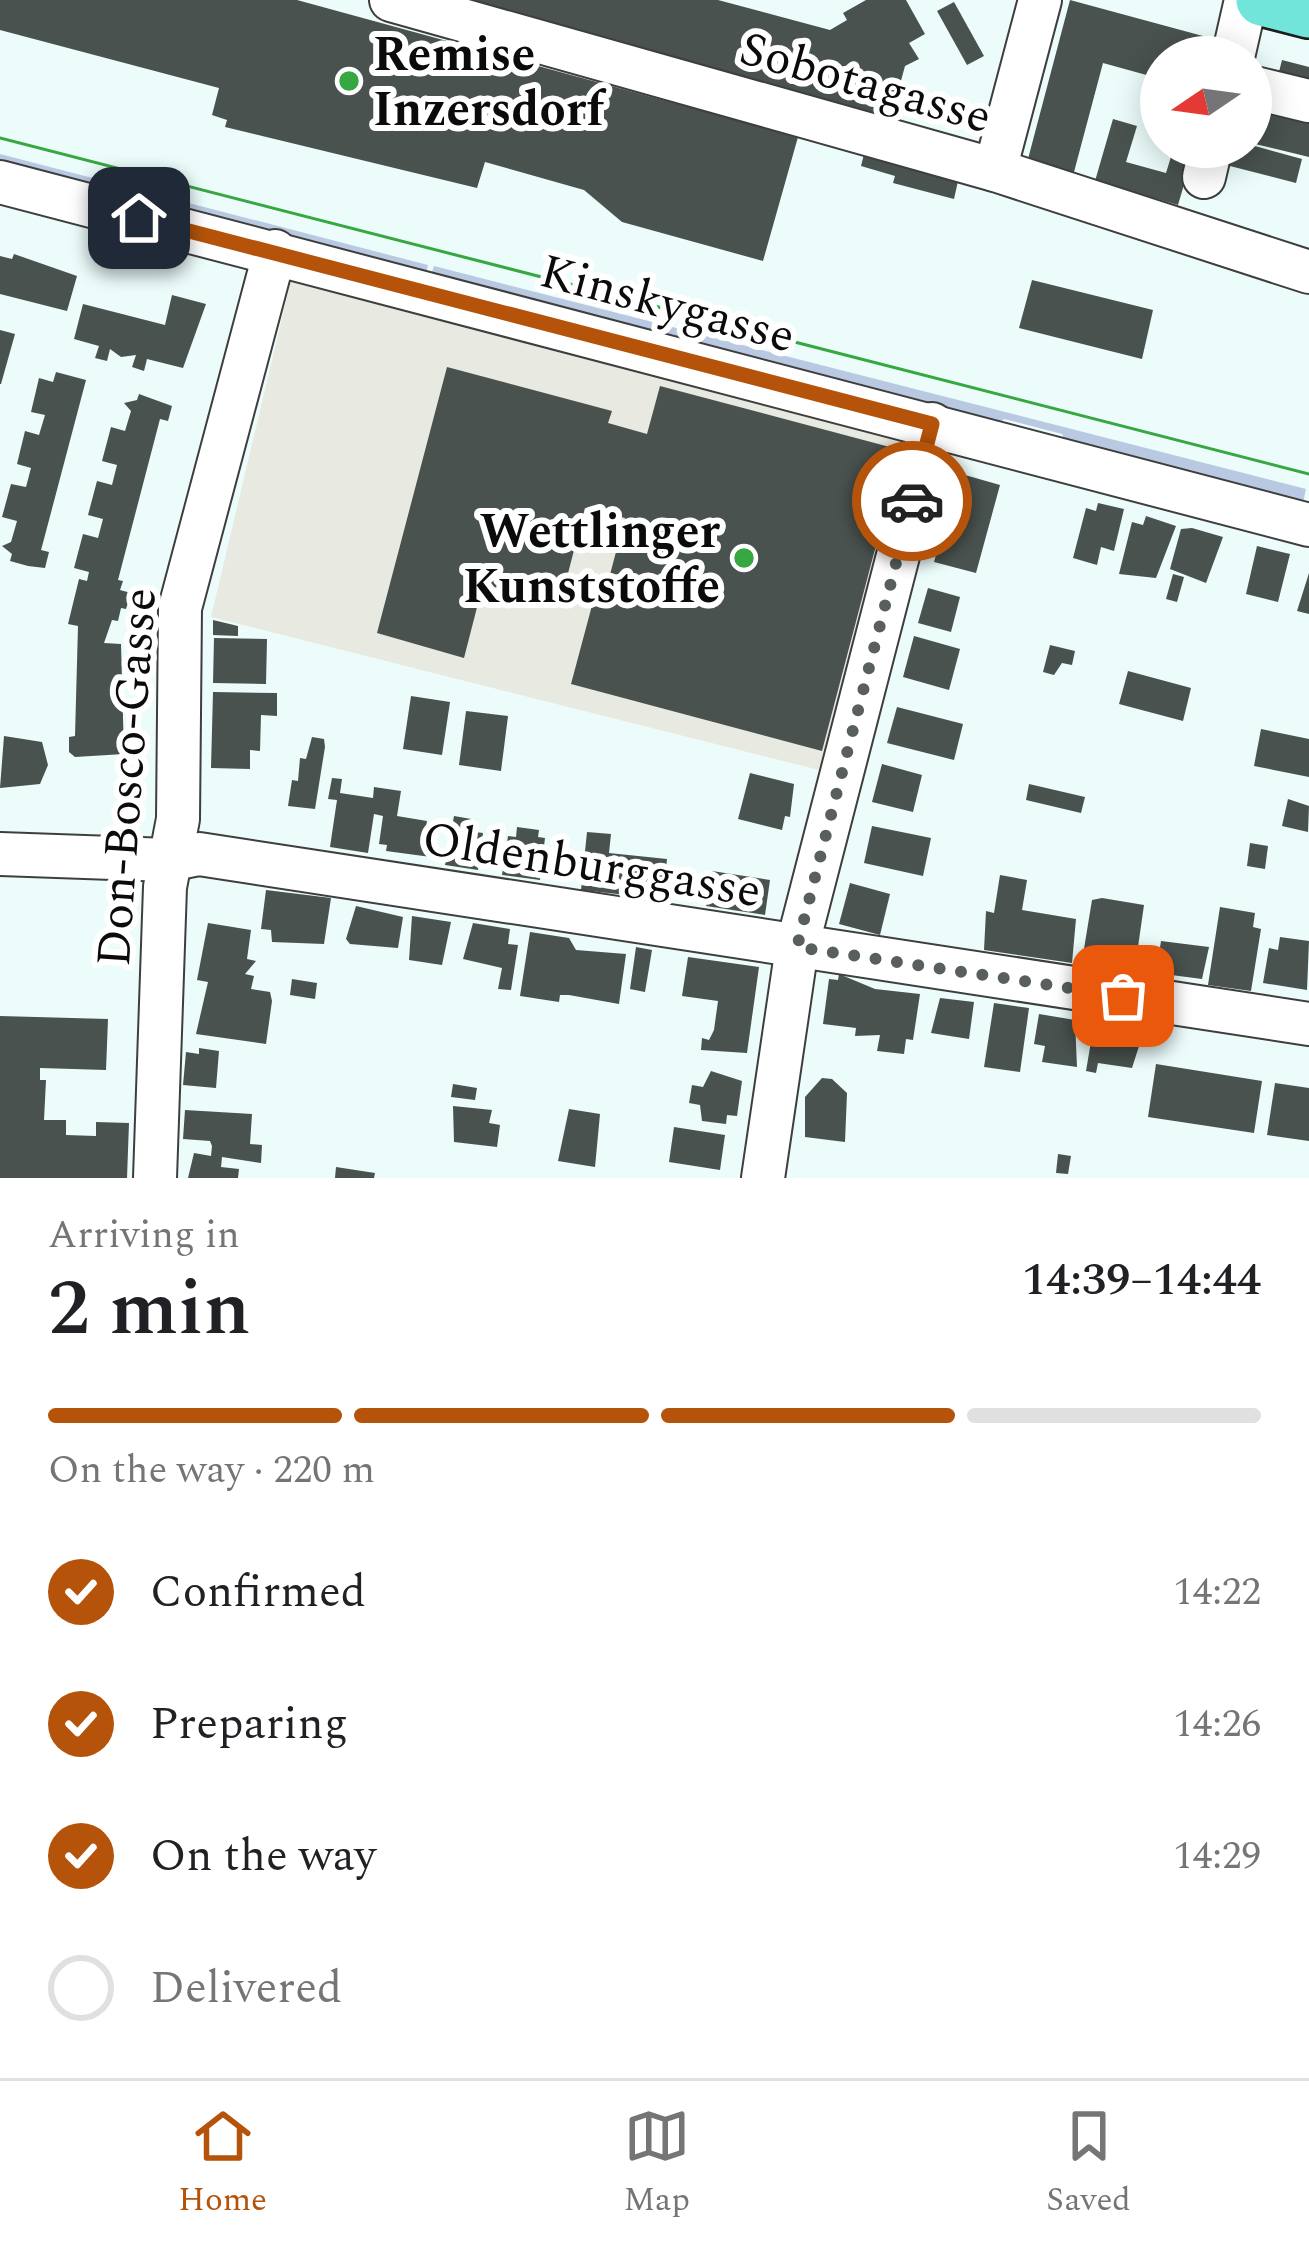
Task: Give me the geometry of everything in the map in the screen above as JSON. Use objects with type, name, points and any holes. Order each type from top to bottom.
[{"type":"main road","points":[[1262,0],[1309,12]]},
{"type":"street","name":"Sobotagasse","points":[[391,0],[995,170],[1309,272]]},
{"type":"street","points":[[995,170],[1040,0]]},
{"type":"street","points":[[1238,36],[1246,0]]},
{"type":"street","points":[[1272,92],[1309,101]]},
{"type":"street","name":"Kinskygasse","points":[[0,182],[1309,525]]},
{"type":"street","name":"Don-Bosco-Gasse","points":[[155,1178],[169,860],[178,819],[180,608],[275,251]]},
{"type":"street","points":[[764,1178],[797,947],[932,424]]},
{"type":"street","name":"Oldenburggasse","points":[[0,854],[169,860],[199,854],[1309,1024]]},
{"type":"shaded area","points":[[0,154],[428,265],[426,274],[0,164]]},
{"type":"shaded area","points":[[434,266],[1306,489],[1303,503],[1065,441],[1062,434],[1004,419],[999,423],[431,275]]},
{"type":"shaded area","points":[[292,276],[917,398],[819,770],[211,617]]},
{"type":"building","points":[[0,0],[297,0],[798,137],[763,261],[622,222],[584,190],[485,162],[477,188],[225,127],[227,120],[212,115],[219,88],[0,30]]},
{"type":"building","points":[[449,0],[718,0],[830,30],[847,20],[843,13],[866,0],[906,0],[925,34],[909,43],[919,59],[905,66],[890,121]]},
{"type":"building","points":[[1070,0],[1203,36],[1140,36],[1140,73],[1103,63],[1074,172],[1028,159]]},
{"type":"building","points":[[954,2],[984,56],[967,65],[937,11]]},
{"type":"building","points":[[1282,60],[1309,67],[1309,157],[1272,148],[1272,99]]},
{"type":"building","points":[[1113,119],[1137,126],[1126,162],[1166,173],[1168,168],[1189,168],[1178,205],[1095,181]]},
{"type":"building","points":[[1272,151],[1302,159],[1296,183],[1238,168],[1272,168]]},
{"type":"building","points":[[864,154],[958,181],[954,199],[893,183],[895,176],[861,166]]},
{"type":"building","points":[[14,254],[77,276],[67,311],[0,294],[0,256],[12,259]]},
{"type":"building","points":[[1032,280],[1153,310],[1142,359],[1019,328]]},
{"type":"building","points":[[172,295],[206,304],[183,368],[147,359],[144,371],[132,367],[136,355],[121,357],[110,349],[107,361],[95,358],[99,346],[74,339],[83,304],[165,325]]},
{"type":"building","points":[[0,330],[15,334],[1,384],[0,384]]},
{"type":"building","name":"Wettlinger Kunststoffe","points":[[447,367],[612,411],[608,423],[647,434],[660,386],[901,450],[822,751],[571,684],[594,598],[603,601],[625,518],[585,508],[560,604],[483,584],[464,658],[377,633]]},
{"type":"building","points":[[56,372],[86,380],[41,550],[49,552],[45,568],[10,561],[12,554],[2,546],[11,542],[17,521],[2,517],[11,484],[26,487],[31,468],[17,464],[25,431],[39,435],[45,415],[31,412],[39,378],[53,382]]},
{"type":"building","points":[[139,394],[172,406],[168,421],[160,419],[118,580],[123,581],[120,590],[131,593],[118,621],[112,620],[104,643],[121,644],[124,754],[75,757],[69,752],[69,737],[75,736],[78,626],[68,624],[79,579],[87,581],[89,572],[74,568],[83,534],[98,538],[103,519],[88,515],[97,481],[112,485],[117,465],[102,461],[111,427],[125,431],[131,411],[124,403],[137,400]]},
{"type":"building","points":[[958,473],[1000,485],[976,573],[934,562]]},
{"type":"building","points":[[1098,503],[1124,509],[1114,551],[1101,547],[1097,565],[1073,558],[1086,508],[1096,511]]},
{"type":"building","points":[[1146,516],[1176,526],[1156,578],[1119,574],[1132,522],[1143,525]]},
{"type":"building","points":[[1181,529],[1223,537],[1206,583],[1170,569]]},
{"type":"building","points":[[1257,546],[1290,554],[1278,602],[1246,594]]},
{"type":"building","points":[[1309,573],[1309,614],[1297,611]]},
{"type":"building","points":[[1173,574],[1184,577],[1177,602],[1166,599]]},
{"type":"building","points":[[928,588],[960,597],[951,632],[918,623]]},
{"type":"building","points":[[213,620],[238,626],[238,636],[213,635]]},
{"type":"building","points":[[914,636],[960,649],[949,690],[903,677]]},
{"type":"building","points":[[214,638],[267,639],[266,684],[213,683]]},
{"type":"building","points":[[1050,645],[1075,651],[1072,665],[1062,663],[1054,675],[1043,672]]},
{"type":"building","points":[[1128,671],[1191,688],[1183,721],[1119,704]]},
{"type":"building","points":[[213,692],[277,693],[277,716],[261,715],[260,751],[250,750],[250,769],[211,768]]},
{"type":"building","points":[[411,696],[450,702],[442,755],[403,749]]},
{"type":"building","points":[[897,707],[963,724],[954,760],[887,743]]},
{"type":"building","points":[[466,711],[508,716],[501,771],[459,765]]},
{"type":"building","points":[[1261,729],[1309,739],[1309,777],[1254,766]]},
{"type":"building","points":[[4,736],[42,742],[48,765],[40,784],[0,788]]},
{"type":"building","points":[[312,737],[324,739],[325,747],[315,809],[288,806],[292,780],[298,781],[300,758],[306,759]]},
{"type":"building","points":[[882,764],[922,775],[913,812],[872,802]]},
{"type":"building","points":[[750,773],[794,784],[790,817],[785,816],[782,830],[738,819]]},
{"type":"building","points":[[332,778],[342,779],[340,793],[373,798],[374,787],[401,791],[397,816],[427,821],[426,827],[435,828],[431,857],[386,851],[387,845],[379,844],[383,816],[374,814],[368,853],[330,847],[337,800],[328,799]]},
{"type":"building","points":[[1029,784],[1085,797],[1081,813],[1026,800]]},
{"type":"building","points":[[1288,799],[1309,806],[1308,832],[1282,826]]},
{"type":"building","points":[[454,816],[477,820],[475,832],[483,833],[478,870],[445,865]]},
{"type":"building","points":[[872,826],[931,838],[923,876],[864,863]]},
{"type":"building","points":[[517,827],[539,830],[538,837],[545,838],[540,880],[502,875],[508,836],[516,837]]},
{"type":"building","points":[[587,832],[611,834],[609,853],[667,859],[663,899],[581,890]]},
{"type":"building","points":[[1250,843],[1268,846],[1265,869],[1247,866]]},
{"type":"building","points":[[712,871],[770,880],[765,915],[706,906]]},
{"type":"building","points":[[1000,875],[1027,880],[1022,910],[1076,919],[1072,963],[984,950],[986,911],[994,913]]},
{"type":"building","points":[[850,883],[890,894],[880,935],[839,924]]},
{"type":"building","points":[[266,890],[331,898],[324,944],[272,942],[271,930],[261,929]]},
{"type":"building","points":[[1092,900],[1144,905],[1134,975],[1082,961]]},
{"type":"building","points":[[356,906],[403,917],[398,948],[350,944],[346,939]]},
{"type":"building","points":[[1220,907],[1255,913],[1253,927],[1261,929],[1251,991],[1208,985]]},
{"type":"building","points":[[412,916],[451,922],[442,965],[409,960]]},
{"type":"building","points":[[208,923],[251,930],[247,959],[256,961],[245,974],[254,976],[251,989],[270,992],[266,1044],[196,1034],[208,982],[197,980]]},
{"type":"building","points":[[473,923],[510,929],[508,944],[518,945],[511,990],[498,989],[502,968],[463,959]]},
{"type":"building","points":[[530,932],[569,938],[576,950],[626,954],[619,1004],[569,995],[560,995],[559,1002],[520,996]]},
{"type":"building","points":[[1280,937],[1309,941],[1307,990],[1263,983],[1269,948],[1278,950]]},
{"type":"building","points":[[1161,941],[1209,947],[1202,979],[1156,973]]},
{"type":"building","points":[[636,947],[652,950],[645,992],[630,989]]},
{"type":"building","points":[[688,957],[759,967],[747,1053],[701,1050],[702,1038],[709,1040],[714,1030],[718,1001],[682,996]]},
{"type":"building","points":[[839,974],[875,989],[920,994],[913,1040],[906,1039],[904,1054],[877,1051],[880,1035],[855,1036],[856,1028],[823,1024],[829,979],[838,980]]},
{"type":"building","points":[[292,979],[317,983],[315,999],[290,995]]},
{"type":"building","points":[[940,998],[974,1002],[969,1039],[931,1033]]},
{"type":"building","points":[[994,1003],[1029,1008],[1020,1072],[984,1067]]},
{"type":"building","points":[[1039,1014],[1075,1020],[1077,1067],[1042,1062],[1045,1046],[1034,1044]]},
{"type":"building","points":[[0,1016],[108,1019],[106,1070],[40,1068],[40,1080],[46,1080],[44,1120],[66,1120],[66,1135],[96,1136],[96,1122],[129,1123],[127,1178],[0,1178]]},
{"type":"building","points":[[1094,1024],[1138,1027],[1136,1042],[1140,1043],[1132,1068],[1098,1063],[1096,1073],[1086,1071]]},
{"type":"building","points":[[199,1048],[219,1051],[216,1088],[183,1085],[186,1052],[199,1054]]},
{"type":"building","points":[[1156,1064],[1262,1081],[1254,1133],[1148,1117]]},
{"type":"building","points":[[711,1071],[742,1081],[737,1116],[727,1115],[726,1124],[702,1121],[700,1105],[689,1103],[692,1085],[703,1087]]},
{"type":"building","points":[[822,1078],[832,1079],[847,1093],[845,1142],[805,1137],[805,1097]]},
{"type":"building","points":[[1275,1083],[1309,1088],[1309,1141],[1267,1135]]},
{"type":"building","points":[[453,1084],[477,1088],[475,1100],[451,1097]]},
{"type":"building","points":[[453,1106],[492,1110],[489,1123],[500,1125],[497,1147],[454,1142]]},
{"type":"building","points":[[569,1109],[600,1114],[595,1167],[558,1161]]},
{"type":"building","points":[[185,1110],[252,1114],[250,1144],[262,1145],[261,1163],[222,1157],[221,1167],[239,1169],[238,1178],[188,1178],[194,1153],[211,1156],[212,1146],[210,1141],[183,1139]]},
{"type":"building","points":[[674,1127],[725,1135],[720,1170],[669,1162]]},
{"type":"building","points":[[1058,1154],[1071,1156],[1068,1174],[1056,1173]]},
{"type":"building","points":[[336,1167],[375,1173],[374,1178],[335,1178]]},
{"type":"tram line","points":[[0,138],[1309,474]]},
{"type":"way so far","points":[[912,501],[797,947],[1123,996]]},
{"type":"place","name":"Remise Inzersdorf","points":[[349,81]]},
{"type":"place","name":"Wettlinger Kunststoffe","points":[[744,558]]},
{"type":"route","points":[[139,218],[932,424],[912,501]]}]
